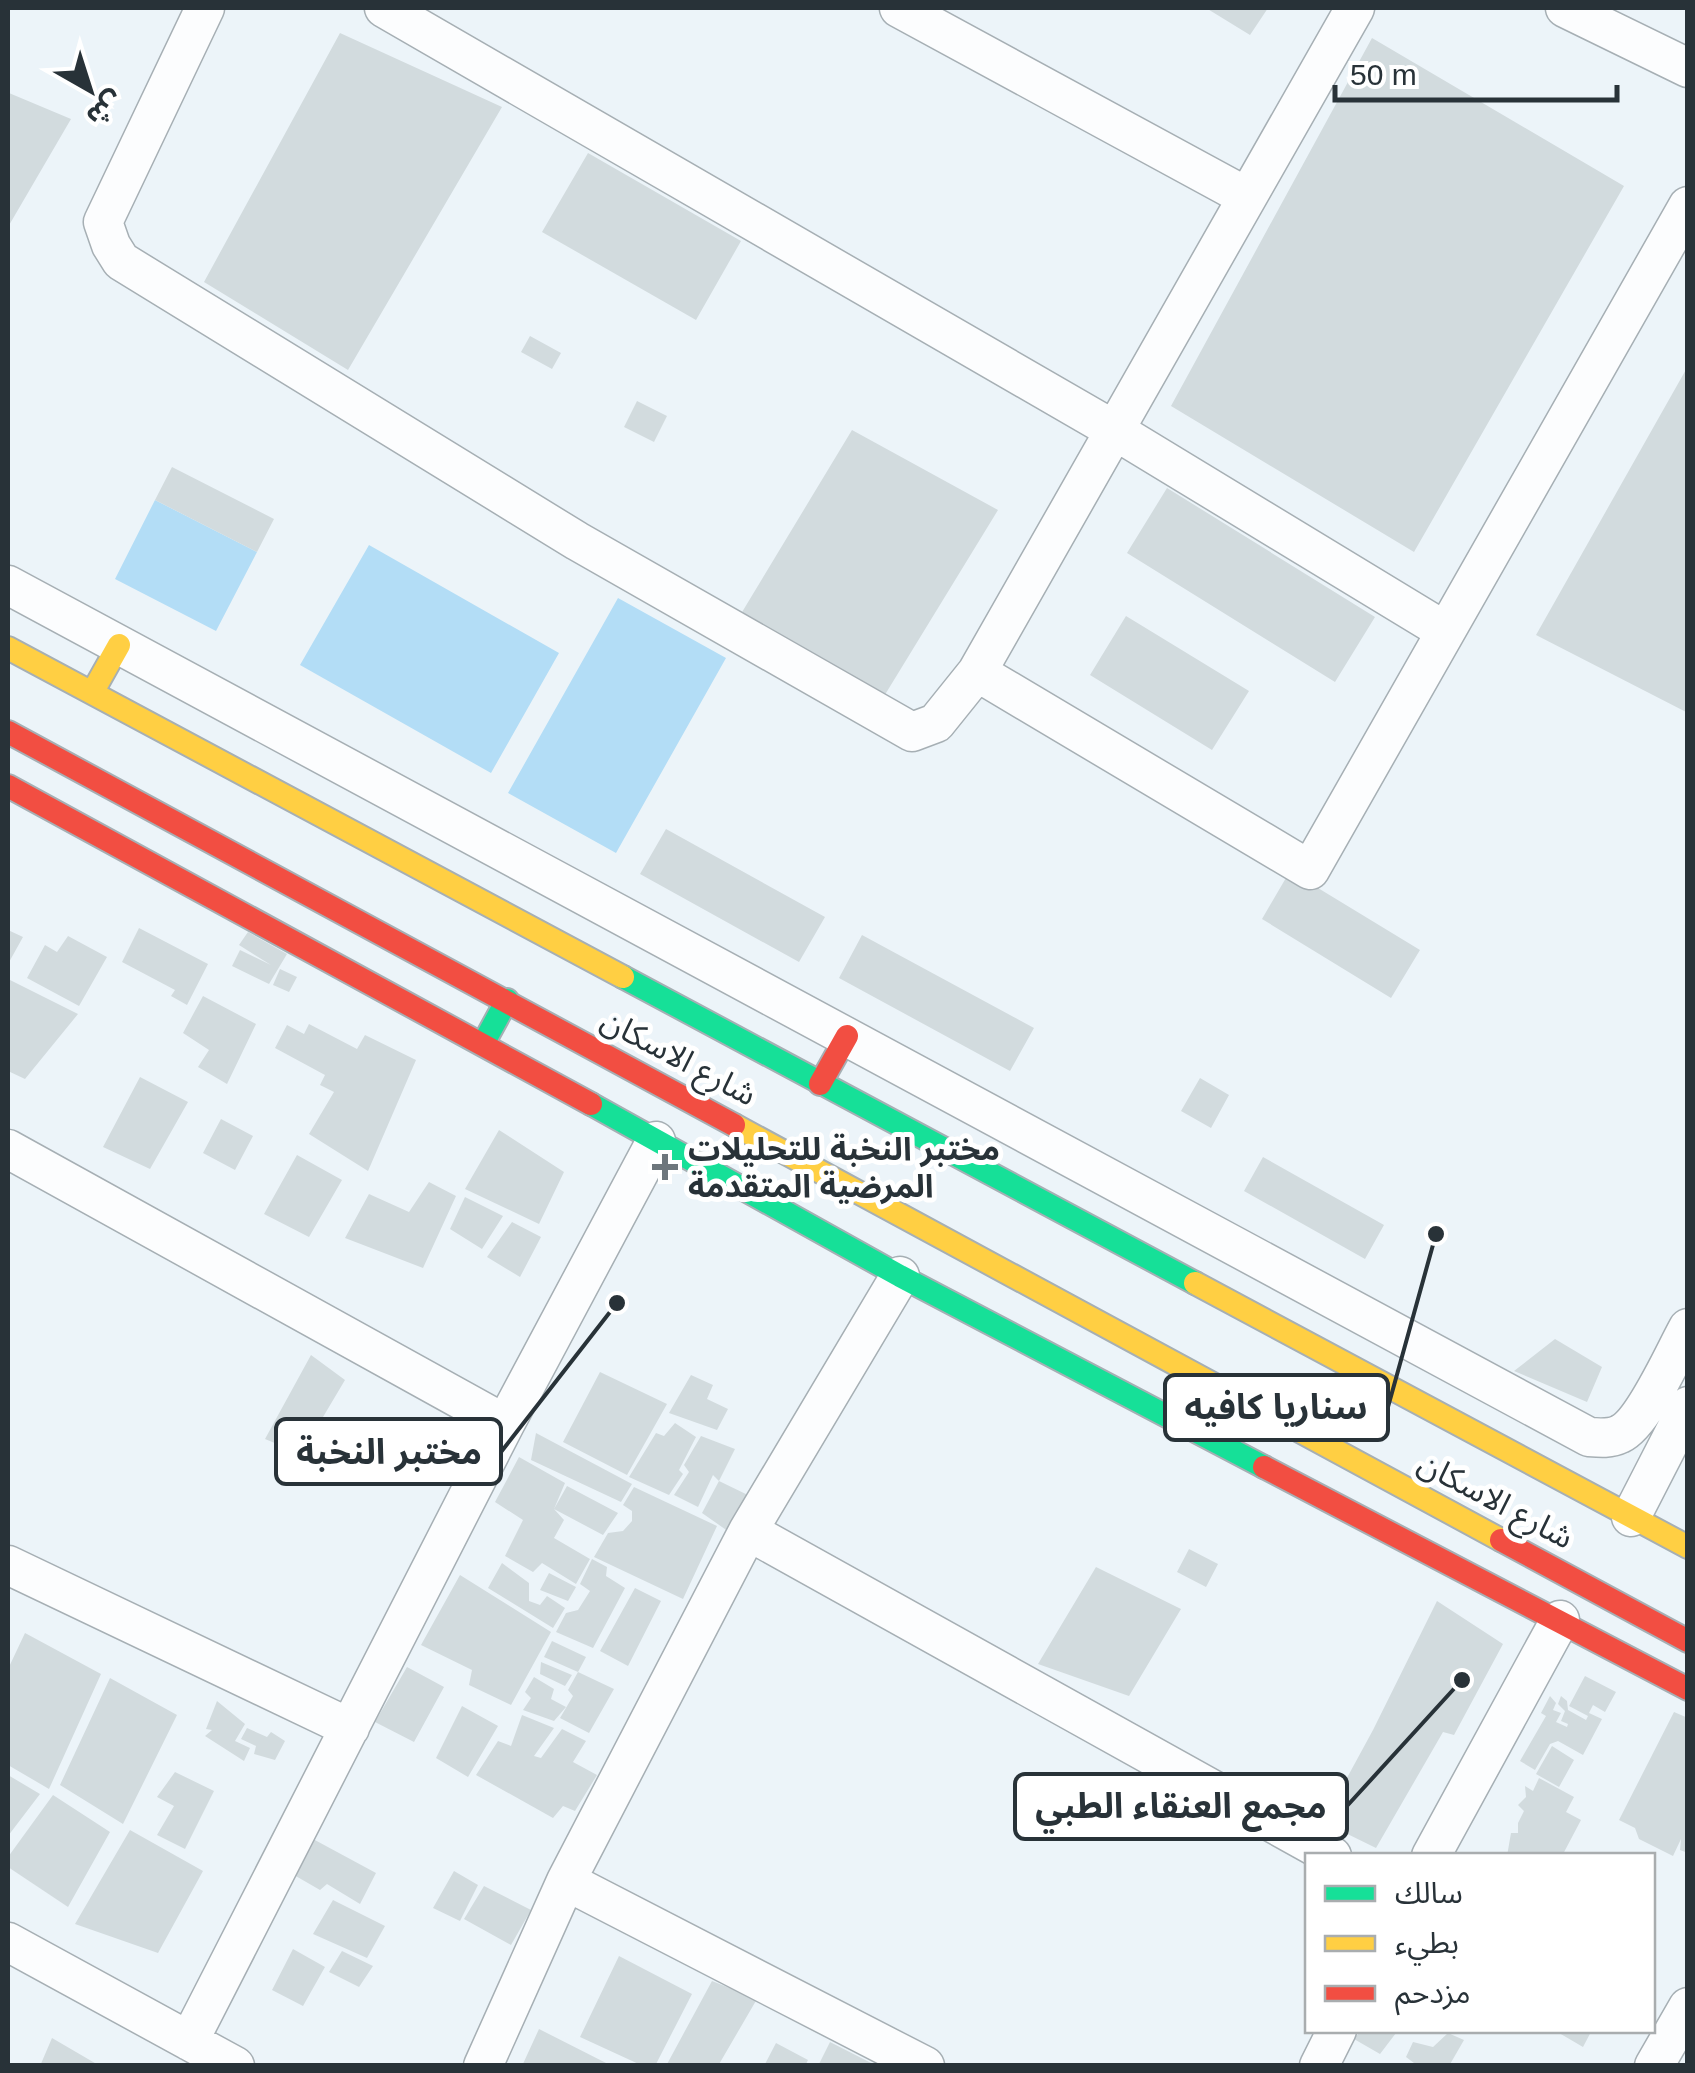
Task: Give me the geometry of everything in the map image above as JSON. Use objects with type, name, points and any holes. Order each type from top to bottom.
[{"type":"main road","points":[[92,693],[119,645]]},
{"type":"main road","name":"شارع الاسكان","points":[[8,648],[1688,1547]]},
{"type":"main road","name":"شارع الاسكان","points":[[8,732],[1688,1641]]},
{"type":"main road","points":[[8,786],[484,1044],[900,1276],[1688,1689]]},
{"type":"main road","points":[[484,1044],[507,1000]]},
{"type":"main road","points":[[820,1084],[848,1036]]},
{"type":"main road","points":[[1576,1629],[1613,1600]]},
{"type":"street","points":[[206,8],[103,222],[122,262],[577,541],[912,732],[936,723],[976,672],[1354,8]]},
{"type":"street","points":[[384,8],[1114,430],[1446,632]]},
{"type":"street","points":[[899,8],[1247,197]]},
{"type":"street","points":[[1565,8],[1688,68]]},
{"type":"street","points":[[976,672],[1310,870],[1688,206]]},
{"type":"street","points":[[8,585],[1589,1438],[1620,1435],[1639,1418],[1688,1328]]},
{"type":"street","points":[[189,2041],[505,1424],[656,1142]]},
{"type":"street","points":[[8,1149],[505,1424]]},
{"type":"street","points":[[484,2066],[566,1881],[748,1532],[900,1276]]},
{"type":"street","points":[[1631,1517],[1688,1406]]},
{"type":"street","points":[[748,1532],[1327,1853]]},
{"type":"street","points":[[8,1564],[350,1728]]},
{"type":"street","points":[[1433,1853],[1576,1629]]},
{"type":"street","points":[[566,1881],[926,2066]]},
{"type":"street","points":[[8,1942],[236,2066]]},
{"type":"street","points":[[1670,2053],[1688,2007]]},
{"type":"street","points":[[1318,2066],[1335,2033]]},
{"type":"shaded area","points":[[155,500],[257,552],[216,631],[115,579]]},
{"type":"shaded area","points":[[369,545],[559,653],[491,773],[300,665]]},
{"type":"shaded area","points":[[618,598],[726,658],[616,853],[508,793]]},
{"type":"building","points":[[1206,8],[1268,8],[1250,35]]},
{"type":"building","points":[[340,33],[502,107],[348,370],[204,282]]},
{"type":"building","points":[[1372,38],[1624,186],[1414,552],[1171,406]]},
{"type":"building","points":[[9,93],[71,119],[8,227],[8,97]]},
{"type":"building","points":[[588,153],[741,241],[696,320],[542,232]]},
{"type":"building","points":[[530,336],[561,353],[552,369],[521,352]]},
{"type":"building","points":[[1688,366],[1688,713],[1536,635]]},
{"type":"building","points":[[637,401],[667,416],[654,442],[624,427]]},
{"type":"building","points":[[852,430],[998,510],[875,711],[730,632]]},
{"type":"building","points":[[172,467],[274,519],[257,552],[155,500]]},
{"type":"building","points":[[1167,488],[1375,617],[1335,682],[1127,553]]},
{"type":"building","points":[[1126,616],[1249,691],[1212,750],[1090,675]]},
{"type":"building","points":[[666,829],[825,917],[799,962],[640,874]]},
{"type":"building","points":[[1290,871],[1420,950],[1391,998],[1262,919]]},
{"type":"building","points":[[139,928],[208,964],[187,1005],[171,996],[175,990],[122,962]]},
{"type":"building","points":[[8,930],[23,937],[8,964]]},
{"type":"building","points":[[248,932],[287,954],[269,984],[232,966],[240,950],[271,965],[239,945]]},
{"type":"building","points":[[862,935],[1034,1028],[1010,1071],[839,978]]},
{"type":"building","points":[[68,936],[107,957],[79,1006],[27,978],[45,945],[57,952]]},
{"type":"building","points":[[280,969],[297,977],[289,992],[273,985]]},
{"type":"building","points":[[8,979],[78,1014],[25,1079],[8,1071]]},
{"type":"building","points":[[203,996],[256,1024],[227,1084],[198,1067],[209,1050],[183,1033]]},
{"type":"building","points":[[309,1024],[357,1049],[365,1035],[416,1060],[368,1171],[309,1134],[334,1092],[320,1085],[325,1075],[275,1048],[287,1025],[304,1034]]},
{"type":"building","points":[[140,1077],[188,1102],[150,1169],[103,1147]]},
{"type":"building","points":[[1200,1078],[1229,1095],[1211,1128],[1181,1111]]},
{"type":"building","points":[[221,1119],[253,1136],[235,1170],[203,1153]]},
{"type":"building","points":[[499,1130],[564,1172],[539,1224],[465,1189]]},
{"type":"building","points":[[297,1155],[342,1180],[309,1237],[264,1214]]},
{"type":"building","points":[[1263,1157],[1384,1225],[1365,1259],[1244,1191]]},
{"type":"building","points":[[429,1182],[456,1196],[423,1268],[345,1238],[369,1194],[409,1212]]},
{"type":"building","points":[[465,1197],[503,1216],[482,1249],[450,1229]]},
{"type":"building","points":[[512,1222],[541,1237],[520,1277],[487,1257]]},
{"type":"building","points":[[1555,1339],[1602,1367],[1587,1402],[1514,1371]]},
{"type":"building","points":[[311,1355],[345,1380],[301,1454],[265,1439]]},
{"type":"building","points":[[600,1372],[667,1404],[627,1475],[563,1442]]},
{"type":"building","points":[[691,1375],[713,1385],[707,1399],[728,1409],[717,1430],[669,1413]]},
{"type":"building","points":[[675,1423],[696,1437],[679,1470],[683,1474],[669,1495],[629,1477],[656,1433],[664,1436]]},
{"type":"building","points":[[536,1433],[632,1484],[621,1502],[531,1460]]},
{"type":"building","points":[[701,1436],[735,1449],[719,1481],[713,1475],[698,1507],[674,1495],[689,1472],[684,1465]]},
{"type":"building","points":[[519,1457],[565,1483],[554,1509],[564,1520],[554,1538],[590,1559],[576,1584],[542,1563],[533,1572],[505,1556],[523,1520],[495,1502]]},
{"type":"building","points":[[719,1481],[752,1497],[732,1534],[702,1513]]},
{"type":"building","points":[[567,1486],[618,1513],[603,1535],[554,1509]]},
{"type":"building","points":[[634,1487],[717,1526],[683,1599],[594,1557],[608,1533],[623,1531],[632,1521],[632,1511],[623,1505]]},
{"type":"building","points":[[1189,1549],[1218,1564],[1206,1587],[1177,1572]]},
{"type":"building","points":[[592,1559],[607,1567],[606,1576],[625,1588],[593,1648],[556,1632],[566,1613],[578,1610],[590,1591],[580,1584]]},
{"type":"building","points":[[502,1563],[529,1583],[529,1601],[540,1605],[547,1596],[565,1608],[553,1628],[488,1588]]},
{"type":"building","points":[[1096,1567],[1181,1609],[1129,1696],[1038,1664]]},
{"type":"building","points":[[549,1573],[576,1587],[568,1601],[540,1590]]},
{"type":"building","points":[[460,1575],[551,1632],[511,1705],[469,1685],[472,1670],[421,1645]]},
{"type":"building","points":[[635,1588],[661,1601],[628,1666],[600,1651]]},
{"type":"building","points":[[1437,1601],[1503,1644],[1454,1735],[1443,1732],[1376,1848],[1323,1822]]},
{"type":"building","points":[[25,1633],[101,1674],[49,1789],[8,1765],[8,1669]]},
{"type":"building","points":[[552,1641],[586,1657],[578,1672],[544,1657]]},
{"type":"building","points":[[541,1662],[572,1675],[565,1686],[540,1674]]},
{"type":"building","points":[[407,1667],[444,1687],[414,1742],[375,1722]]},
{"type":"building","points":[[578,1672],[614,1689],[589,1733],[560,1718],[573,1696],[568,1690]]},
{"type":"building","points":[[1585,1676],[1616,1692],[1605,1712],[1593,1705],[1589,1713],[1602,1719],[1583,1755],[1558,1741],[1550,1744],[1535,1770],[1520,1761],[1546,1716],[1541,1713],[1550,1696],[1556,1703],[1553,1710],[1561,1713],[1556,1722],[1567,1727],[1568,1724],[1561,1721],[1565,1711],[1558,1704],[1561,1696],[1567,1701],[1568,1710],[1586,1720],[1588,1716],[1569,1706]]},
{"type":"building","points":[[534,1677],[554,1689],[551,1699],[566,1707],[554,1721],[523,1710],[531,1698],[525,1692]]},
{"type":"building","points":[[110,1678],[177,1715],[123,1824],[60,1785]]},
{"type":"building","points":[[217,1701],[245,1724],[235,1741],[250,1748],[244,1761],[205,1736],[212,1730],[206,1729]]},
{"type":"building","points":[[462,1706],[498,1726],[468,1777],[436,1758]]},
{"type":"building","points":[[1674,1712],[1688,1718],[1688,1853],[1680,1850],[1681,1839],[1673,1856],[1639,1839],[1635,1828],[1619,1820]]},
{"type":"building","points":[[522,1715],[554,1728],[534,1756],[541,1758],[562,1729],[586,1741],[573,1762],[597,1775],[575,1811],[563,1806],[553,1818],[476,1775],[498,1741],[511,1746]]},
{"type":"building","points":[[247,1728],[267,1737],[271,1732],[285,1741],[275,1760],[254,1754],[256,1746],[241,1739]]},
{"type":"building","points":[[1552,1746],[1574,1760],[1559,1787],[1536,1774]]},
{"type":"building","points":[[175,1772],[214,1791],[185,1849],[157,1835],[174,1806],[157,1797]]},
{"type":"building","points":[[8,1775],[40,1794],[8,1836]]},
{"type":"building","points":[[1539,1778],[1574,1797],[1566,1812],[1581,1820],[1564,1853],[1508,1853],[1511,1833],[1518,1833],[1524,1811],[1518,1805],[1526,1797],[1525,1786],[1533,1791]]},
{"type":"building","points":[[53,1795],[110,1832],[68,1907],[8,1867],[8,1857]]},
{"type":"building","points":[[130,1830],[203,1871],[158,1953],[75,1924]]},
{"type":"building","points":[[313,1839],[376,1873],[360,1904],[327,1884],[320,1890],[294,1875]]},
{"type":"building","points":[[454,1871],[478,1885],[460,1921],[433,1908]]},
{"type":"building","points":[[484,1886],[531,1910],[511,1945],[464,1919]]},
{"type":"building","points":[[333,1900],[385,1926],[367,1958],[313,1934]]},
{"type":"building","points":[[293,1949],[325,1967],[303,2006],[272,1990]]},
{"type":"building","points":[[342,1951],[373,1966],[359,1987],[329,1972]]},
{"type":"building","points":[[619,1956],[692,1994],[655,2066],[643,2066],[580,2037]]},
{"type":"building","points":[[712,1981],[757,1999],[718,2066],[666,2066]]},
{"type":"building","points":[[539,2029],[612,2066],[522,2066]]},
{"type":"building","points":[[1359,2033],[1396,2033],[1380,2054],[1354,2039]]},
{"type":"building","points":[[1448,2033],[1464,2040],[1449,2066],[1418,2066],[1406,2057],[1413,2042],[1433,2047]]},
{"type":"building","points":[[1559,2033],[1590,2033],[1583,2047]]},
{"type":"building","points":[[52,2038],[100,2066],[40,2066]]},
{"type":"building","points":[[830,2042],[877,2066],[818,2066]]},
{"type":"building","points":[[776,2043],[808,2060],[805,2066],[764,2066]]},
{"type":"traffic: fast","points":[[623,977],[1195,1283]]},
{"type":"traffic: fast","points":[[483,1044],[507,1000]]},
{"type":"traffic: fast","points":[[591,1104],[900,1276],[1264,1467]]},
{"type":"traffic: slow","points":[[92,693],[119,645]]},
{"type":"traffic: slow","points":[[8,648],[623,977]]},
{"type":"traffic: slow","points":[[734,1125],[1501,1540]]},
{"type":"traffic: slow","points":[[1195,1283],[1688,1547]]},
{"type":"traffic: jam","points":[[8,732],[734,1125]]},
{"type":"traffic: jam","points":[[8,786],[591,1104]]},
{"type":"traffic: jam","points":[[820,1084],[847,1036]]},
{"type":"traffic: jam","points":[[1264,1467],[1688,1689]]},
{"type":"traffic: jam","points":[[1501,1540],[1688,1641]]},
{"type":"place","name":"مختبر النخبة للتحليلات المرضية المتقدمة","points":[[665,1167]]},
{"type":"place","name":"سناريا كافيه","points":[[1436,1234]]},
{"type":"place","name":"مختبر النخبة","points":[[617,1303]]},
{"type":"place","name":"مجمع العنقاء الطبي","points":[[1462,1680]]}]
